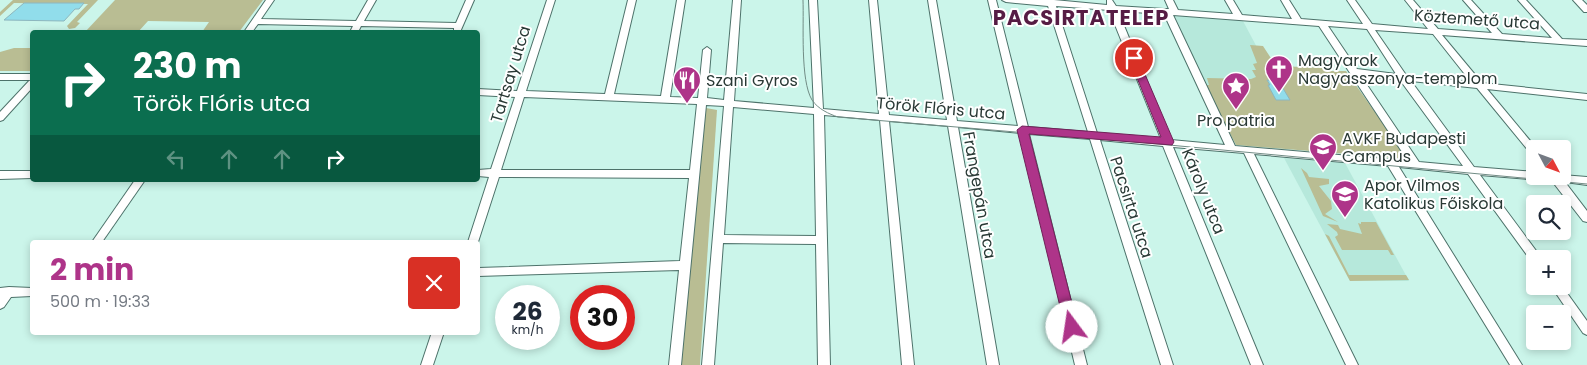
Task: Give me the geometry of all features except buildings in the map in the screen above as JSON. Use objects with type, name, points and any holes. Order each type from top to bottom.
[{"type":"street","points":[[249,30],[270,0]]},
{"type":"street","points":[[355,30],[372,0]]},
{"type":"street","points":[[255,21],[458,29],[470,0]]},
{"type":"street","name":"Tartsay utca","points":[[474,240],[551,0]]},
{"type":"street","points":[[609,97],[632,0]]},
{"type":"street","points":[[665,99],[682,0]]},
{"type":"street","points":[[708,365],[737,0]]},
{"type":"street","points":[[813,0],[819,112],[820,240],[824,365]]},
{"type":"street","points":[[872,0],[908,365]]},
{"type":"street","name":"Frangepán utca","points":[[932,0],[993,365]]},
{"type":"street","points":[[992,0],[1022,130],[1081,365]]},
{"type":"street","name":"Köztemető utca","points":[[1006,0],[1111,4],[1171,12],[1587,43]]},
{"type":"street","points":[[1169,0],[1171,12],[1231,148]]},
{"type":"street","points":[[1229,0],[1238,17]]},
{"type":"street","points":[[1286,0],[1298,22]]},
{"type":"street","points":[[1351,0],[1404,77],[1530,250]]},
{"type":"street","points":[[1409,0],[1526,142]]},
{"type":"street","points":[[1467,0],[1498,36]]},
{"type":"street","points":[[1522,0],[1559,40]]},
{"type":"street","points":[[1577,0],[1587,10]]},
{"type":"street","name":"Pacsirta utca","points":[[1050,2],[1167,365]]},
{"type":"street","name":"Károly utca","points":[[1111,4],[1258,365]]},
{"type":"street","points":[[1322,24],[1416,165]]},
{"type":"street","points":[[675,365],[707,50]]},
{"type":"street","points":[[1354,72],[1587,97]]},
{"type":"street","points":[[0,77],[30,77]]},
{"type":"street","points":[[0,118],[30,85]]},
{"type":"street","name":"Török Flóris utca","points":[[480,92],[702,101],[1526,175]]},
{"type":"street","points":[[1247,149],[1352,365]]},
{"type":"street","points":[[1391,162],[1516,365]]},
{"type":"street","points":[[480,173],[694,174]]},
{"type":"street","points":[[0,175],[30,175]]},
{"type":"street","name":"Török Flóris utca","points":[[1571,179],[1587,181]]},
{"type":"street","points":[[99,240],[139,182]]},
{"type":"street","points":[[1561,185],[1587,218]]},
{"type":"street","points":[[719,239],[820,240]]},
{"type":"street","points":[[480,272],[685,265]]},
{"type":"street","points":[[0,304],[4,292],[30,292]]},
{"type":"street","points":[[1562,295],[1587,330]]},
{"type":"street","points":[[427,365],[437,335]]},
{"type":"shaded area","points":[[13,0],[98,0],[77,22],[80,23],[75,28],[69,29],[67,26],[88,4],[14,3],[0,16],[0,12]]},
{"type":"shaded area","points":[[115,0],[263,0],[240,30],[203,30],[209,22],[148,21],[140,30],[87,30]]},
{"type":"shaded area","points":[[1175,16],[1243,21],[1269,70],[1261,86],[1205,85]]},
{"type":"shaded area","points":[[1250,45],[1263,46],[1276,66],[1331,68],[1331,71],[1346,71],[1408,159],[1236,145],[1205,85],[1209,85],[1207,78],[1251,79],[1256,77],[1252,70],[1256,70],[1253,64],[1257,63]]},
{"type":"shaded area","points":[[14,48],[30,48],[30,71],[0,71],[0,52]]},
{"type":"shaded area","points":[[706,108],[717,110],[700,365],[677,365]]},
{"type":"shaded area","name":"Apor Vilmos Katolikus Főiskola","points":[[1284,158],[1345,163],[1409,281],[1350,281]]},
{"type":"shaded area","points":[[1301,168],[1309,177],[1329,179],[1329,184],[1319,186],[1331,201],[1332,209],[1325,214],[1338,222],[1323,216]]},
{"type":"shaded area","points":[[1361,222],[1376,222],[1394,255],[1391,255],[1388,250],[1342,250],[1335,237],[1338,235],[1337,232],[1327,224],[1338,225],[1340,229],[1362,234],[1358,223],[1361,224]]},
{"type":"shaded area","points":[[1325,234],[1329,236],[1349,275],[1406,275],[1409,280],[1350,281]]},
{"type":"tram line","points":[[803,0],[804,66],[808,91],[817,106],[827,113],[838,117],[1169,145],[1587,184]]},
{"type":"place","name":"Magyarok Nagyasszonya-templom","points":[[1279,93]]},
{"type":"place","name":"Szani Gyros","points":[[687,104]]},
{"type":"place","name":"Pro patria","points":[[1236,110]]},
{"type":"place","name":"AVKF Budapesti Campus","points":[[1323,171]]},
{"type":"place","name":"Apor Vilmos Katolikus Főiskola","points":[[1345,218]]},
{"type":"district","name":"PACSIRTATELEP","points":[[1081,18]]},
{"type":"route","points":[[1072,327],[1022,130],[1168,142],[1134,58]]}]
